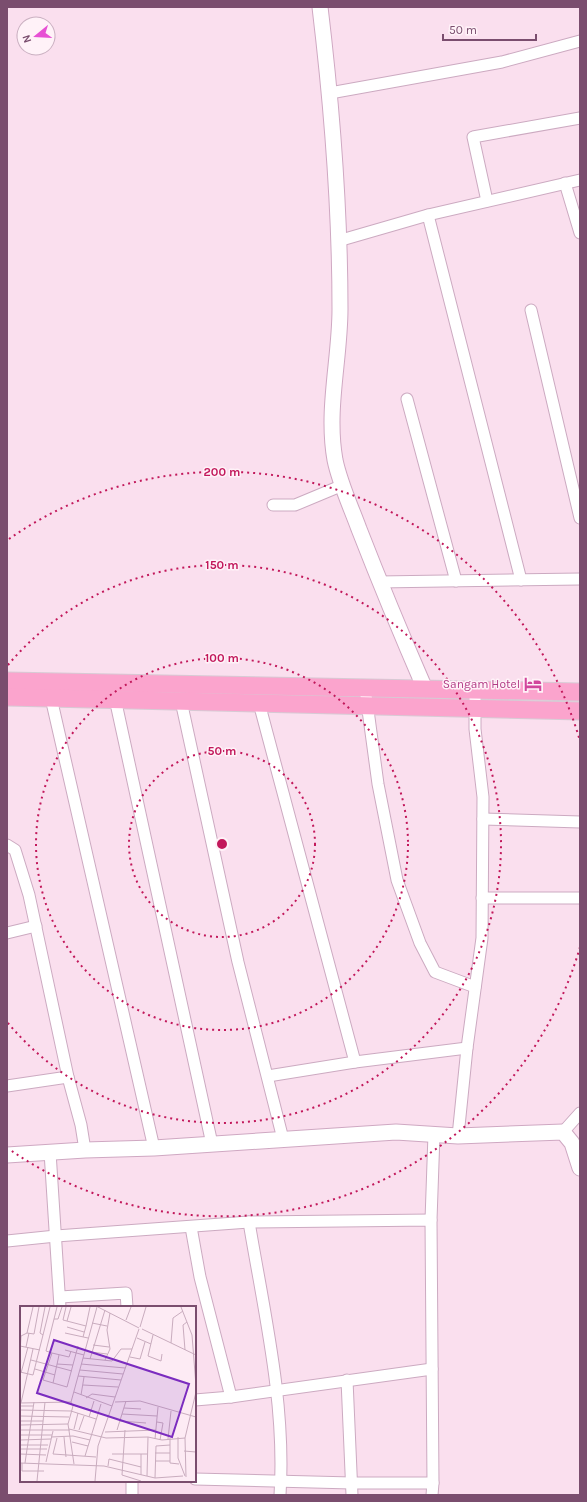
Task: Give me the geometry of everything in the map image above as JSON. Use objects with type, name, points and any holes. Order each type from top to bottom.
[{"type":"main road","points":[[7,681],[114,691],[181,701],[580,711]]},
{"type":"main road","points":[[7,697],[51,698],[114,691],[365,688],[580,692]]},
{"type":"street","points":[[320,7],[330,93],[338,241],[339,325],[332,434],[336,462],[379,582],[425,689]]},
{"type":"street","points":[[330,93],[502,62],[580,41]]},
{"type":"street","points":[[487,201],[473,137],[580,118]]},
{"type":"street","points":[[338,241],[428,215],[580,180]]},
{"type":"street","points":[[565,183],[580,232]]},
{"type":"street","points":[[428,215],[522,580]]},
{"type":"street","points":[[531,310],[580,518]]},
{"type":"street","points":[[407,399],[456,581]]},
{"type":"street","points":[[273,505],[295,504],[343,485]]},
{"type":"street","points":[[379,582],[580,579]]},
{"type":"street","points":[[365,688],[378,784],[397,880],[420,943],[435,972],[475,987]]},
{"type":"street","points":[[458,1136],[467,1048],[482,938],[483,797],[475,729],[475,690]]},
{"type":"street","points":[[114,691],[212,1144]]},
{"type":"street","points":[[51,698],[154,1148]]},
{"type":"street","points":[[181,701],[238,962],[283,1139]]},
{"type":"street","points":[[259,703],[355,1062]]},
{"type":"street","points":[[482,819],[580,822]]},
{"type":"street","points":[[7,845],[15,850],[21,865],[36,926],[68,1077],[81,1125],[85,1150]]},
{"type":"street","points":[[482,898],[580,898]]},
{"type":"street","points":[[7,933],[36,926]]},
{"type":"street","points":[[268,1076],[355,1062],[467,1048]]},
{"type":"street","points":[[7,1086],[68,1077]]},
{"type":"street","points":[[7,1155],[85,1150],[154,1148],[396,1132],[458,1136],[563,1132],[580,1113]]},
{"type":"street","points":[[563,1132],[572,1142],[580,1168]]},
{"type":"street","points":[[432,1495],[431,1220],[434,1134]]},
{"type":"street","points":[[50,1152],[60,1302],[126,1293],[127,1306]]},
{"type":"street","points":[[7,1241],[249,1222],[431,1220]]},
{"type":"street","points":[[249,1222],[277,1391],[281,1481],[280,1495]]},
{"type":"street","points":[[191,1227],[200,1277],[231,1397]]},
{"type":"street","points":[[196,1400],[277,1391],[432,1369]]},
{"type":"street","points":[[347,1380],[352,1495]]},
{"type":"street","points":[[196,1479],[352,1483],[433,1483]]},
{"type":"street","points":[[132,1482],[132,1495]]},
{"type":"shaded area","points":[[7,7],[580,7],[580,1495],[7,1495]]},
{"type":"place","name":"Sangam Hotel","points":[[533,684]]}]
